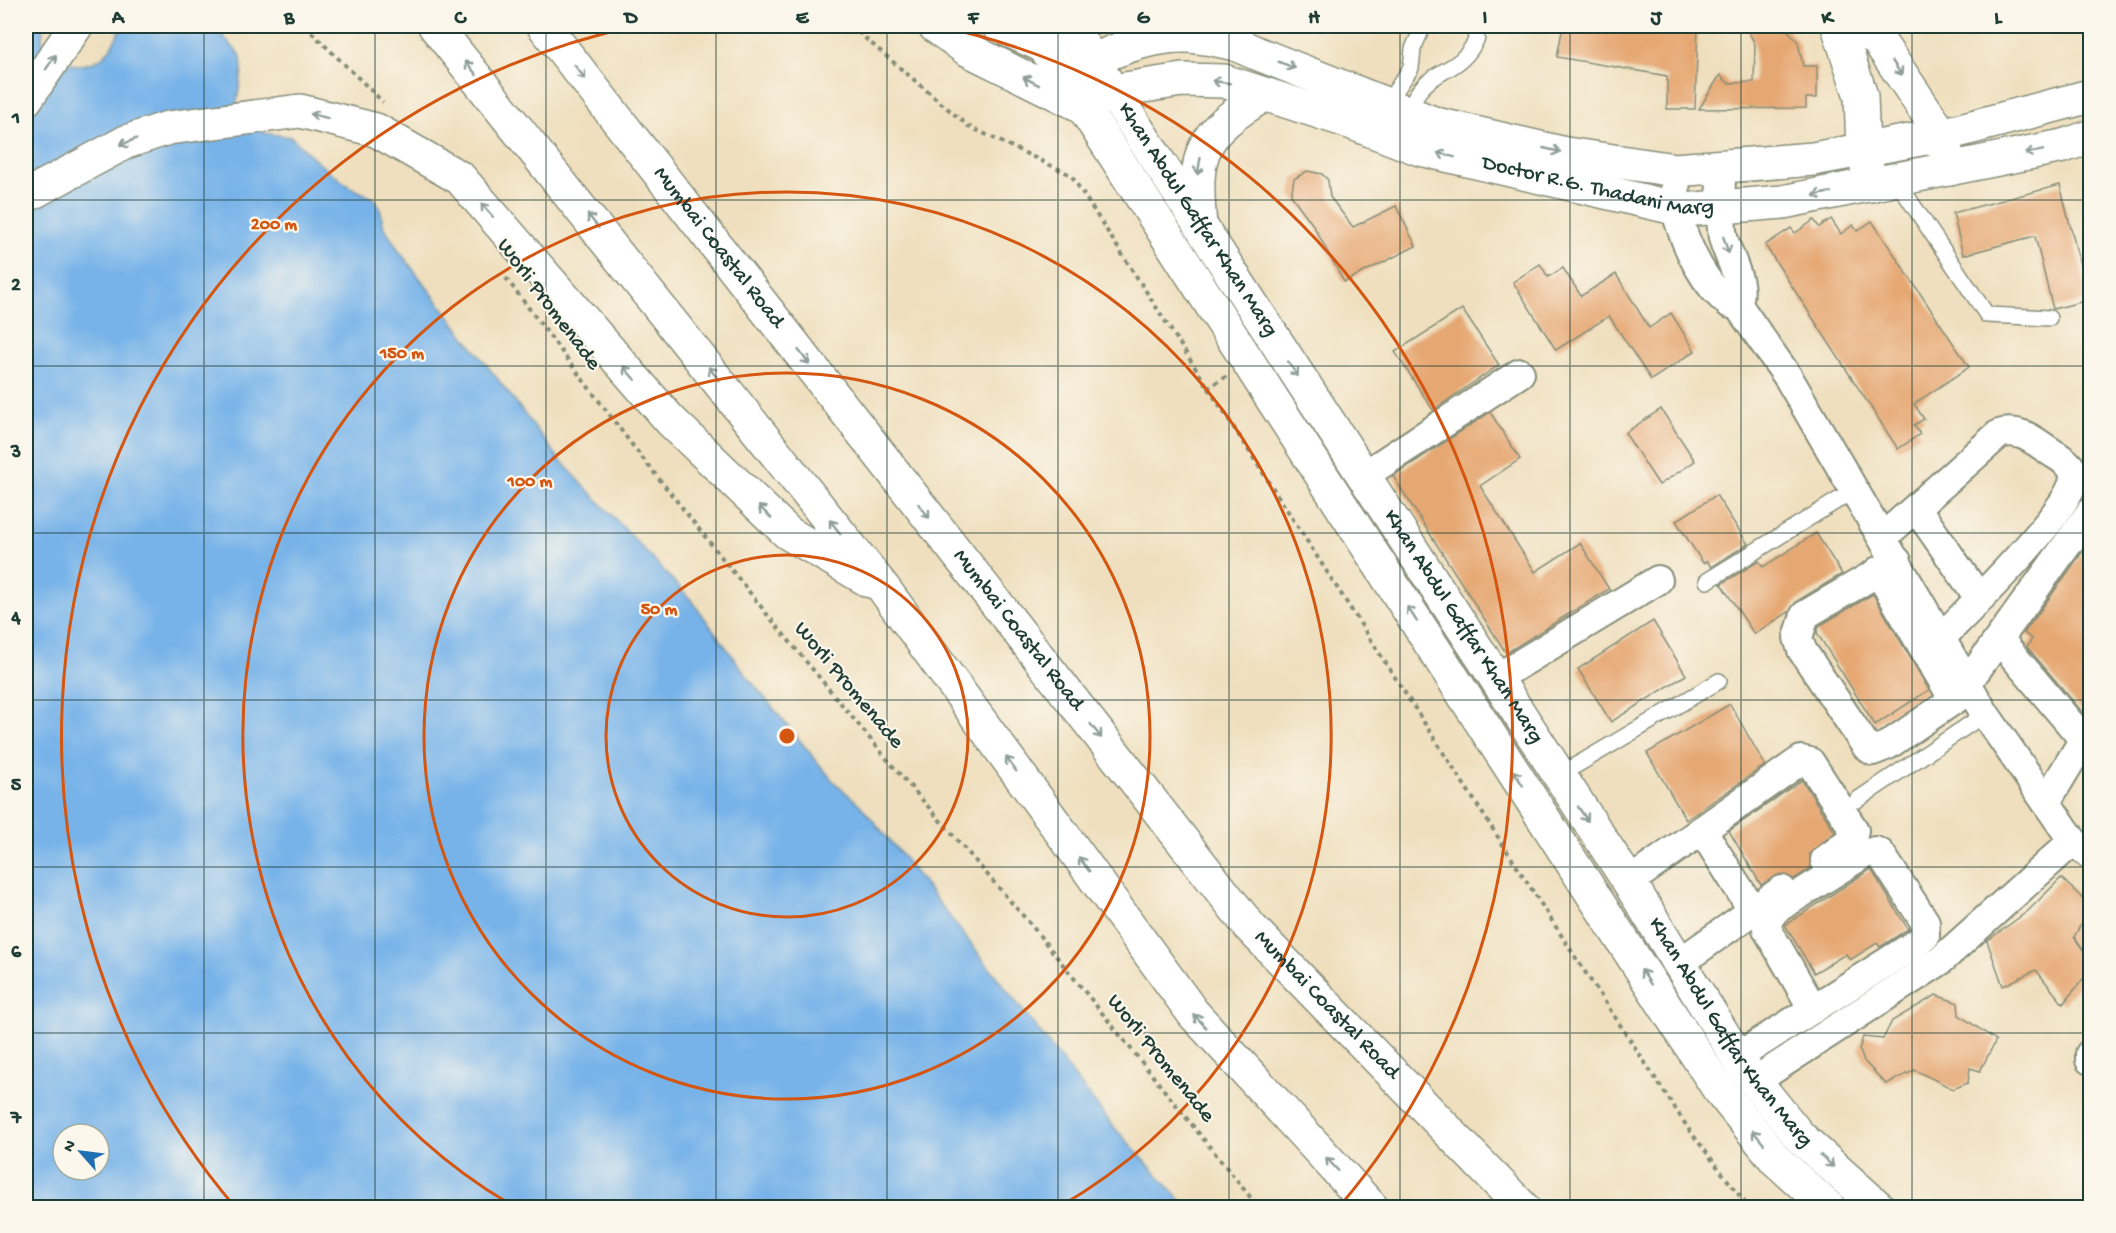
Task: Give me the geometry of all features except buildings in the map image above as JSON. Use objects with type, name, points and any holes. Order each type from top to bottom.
[{"type":"main road","points":[[26,99],[76,26]]},
{"type":"main road","points":[[435,26],[884,589],[1193,1013],[1372,1208]]},
{"type":"main road","name":"Mumbai Coastal Road","points":[[544,26],[1250,927],[1522,1208]]},
{"type":"main road","points":[[935,26],[967,49],[1084,107],[1112,91]]},
{"type":"main road","points":[[999,26],[1035,36]]},
{"type":"main road","name":"Khan Abdul Gaffar Khan Marg","points":[[1070,26],[1629,882],[1746,1069],[1800,1137],[1879,1208]]},
{"type":"main road","points":[[1838,26],[1861,96],[1863,149],[1884,182]]},
{"type":"main road","points":[[1858,26],[1878,40],[1942,135],[1950,169]]},
{"type":"main road","name":"Doctor R.G. Thadani Marg","points":[[1065,78],[1092,61],[1152,39],[1220,34],[1508,155],[1677,208],[1783,202],[2063,146],[2091,137]]},
{"type":"main road","name":"Khan Abdul Gaffar Khan Marg","points":[[1035,36],[1084,107],[1718,1088],[1776,1160],[1829,1208]]},
{"type":"main road","name":"Doctor R.G. Thadani Marg","points":[[1112,91],[1182,80],[1224,81],[1347,121],[1420,149],[1508,155],[1566,154],[1675,170],[1792,161],[1942,135],[2091,96]]},
{"type":"main road","points":[[1200,226],[1197,185],[1199,161],[1207,141],[1219,125],[1264,95]]},
{"type":"main road","points":[[26,196],[126,142],[168,129],[300,111],[382,118],[460,178],[670,420],[788,533],[884,589]]},
{"type":"street","points":[[1721,166],[1720,207],[1723,238],[1739,287],[1740,297],[1737,304]]},
{"type":"street","points":[[1675,170],[1678,220],[1707,280],[1719,296],[1730,304],[1737,304]]},
{"type":"street","points":[[1737,304],[1788,377],[1856,489],[1883,537],[1887,566],[1964,690],[1985,714],[2046,802],[2082,848],[1940,961],[1746,1069]]},
{"type":"street","points":[[1363,476],[1520,373]]},
{"type":"street","points":[[1883,537],[1999,434],[2015,431],[2034,440],[2069,465],[2074,473],[2073,481],[2049,523],[1941,638]]},
{"type":"street","points":[[1917,509],[1979,598]]},
{"type":"street","points":[[1887,566],[1805,615],[1798,638],[1802,650],[1866,746],[1873,751],[1888,746],[1964,690],[2091,513]]},
{"type":"street","points":[[1887,566],[1941,638],[1964,690]]},
{"type":"street","points":[[1495,679],[1658,580]]},
{"type":"street","points":[[1999,639],[2087,735],[2046,802]]},
{"type":"street","points":[[1629,882],[1787,769],[1805,760],[1810,762],[1854,830],[1855,835],[1844,847],[1679,963]]},
{"type":"street","points":[[1702,830],[1753,911]]},
{"type":"street","points":[[1746,1069],[1813,1009],[1925,936],[1925,922],[1880,853],[1875,851],[1862,855],[1775,910],[1768,920],[1767,929],[1813,1009]]},
{"type":"street","points":[[2091,1054],[2091,1060]]},
{"type":"lane","points":[[1397,110],[1411,68],[1413,49],[1423,26]]},
{"type":"lane","points":[[1397,110],[1412,100],[1431,78],[1460,63],[1470,54],[1477,38],[1471,26]]},
{"type":"lane","points":[[1884,182],[1988,315],[2049,318]]},
{"type":"lane","points":[[1707,580],[1856,489]]},
{"type":"lane","points":[[1558,776],[1719,681]]},
{"type":"lane","points":[[1857,800],[1985,714]]},
{"type":"path","points":[[305,26],[382,118]]},
{"type":"path","points":[[851,26],[968,126],[1071,175],[1580,965],[1690,1131],[1749,1208]]},
{"type":"path","name":"Worli Promenade","points":[[504,274],[636,450],[766,613],[891,764],[1032,926],[1259,1208]]},
{"type":"water","points":[[26,26],[43,26],[42,42],[47,51],[59,60],[83,65],[98,60],[106,54],[122,26],[214,26],[241,56],[242,70],[237,102],[241,117],[265,133],[291,137],[321,165],[350,187],[375,199],[380,208],[383,225],[399,251],[559,459],[692,601],[750,680],[833,781],[860,805],[900,853],[1112,1125],[1187,1207],[26,1207]]}]
